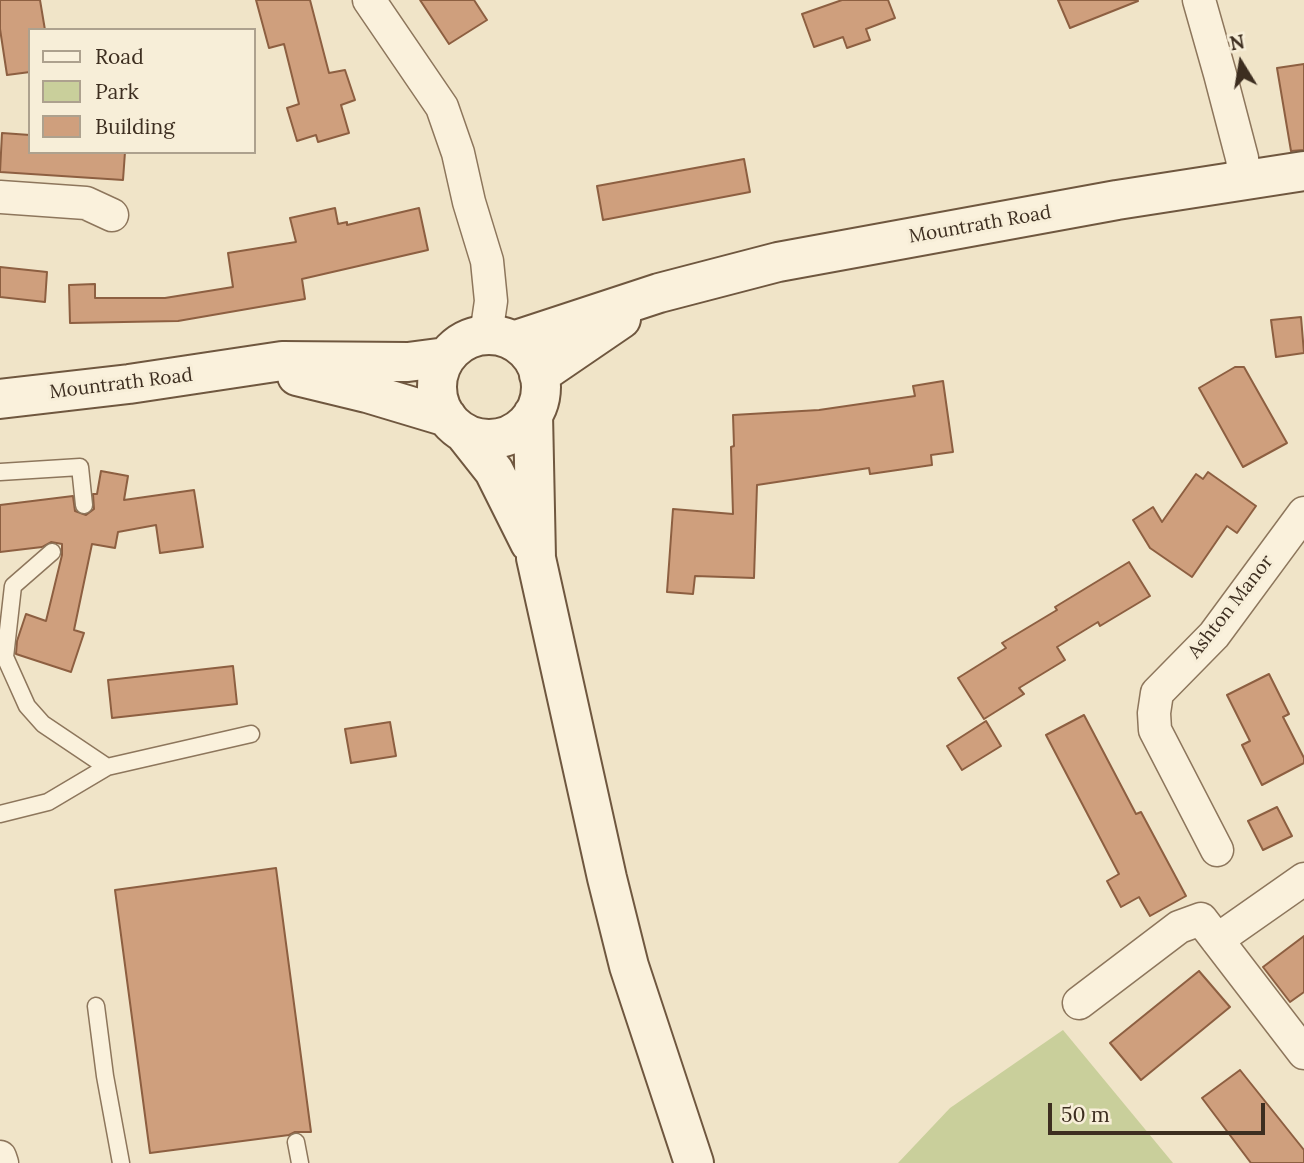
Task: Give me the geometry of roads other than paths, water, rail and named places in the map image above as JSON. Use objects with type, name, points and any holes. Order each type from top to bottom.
[{"type":"main road","name":"Mountrath Road","points":[[500,338],[716,276],[792,259],[1117,200],[1304,171]]},
{"type":"main road","name":"Mountrath Road","points":[[540,375],[659,293]]},
{"type":"main road","points":[[536,558],[494,471],[439,403],[439,372],[446,358],[463,342],[500,338],[530,355],[540,375],[541,391],[533,414],[536,558],[629,966],[694,1163]]},
{"type":"main road","name":"Mountrath Road","points":[[0,399],[129,384],[282,361],[408,362],[446,358]]},
{"type":"main road","name":"Mountrath Road","points":[[242,368],[279,372],[320,381],[455,425]]},
{"type":"main road","points":[[455,425],[479,438],[502,437],[523,425],[533,414]]},
{"type":"street","points":[[369,0],[442,107],[458,153],[487,261],[491,301],[500,338]]},
{"type":"street","points":[[1199,0],[1224,86],[1245,181]]},
{"type":"street","points":[[0,197],[86,203],[112,215]]},
{"type":"street","name":"Ashton Manor","points":[[1217,850],[1155,730],[1157,693],[1214,635],[1298,530]]},
{"type":"street","points":[[1217,940],[1304,879]]},
{"type":"street","points":[[1079,1003],[1179,927],[1201,919],[1304,1054]]},
{"type":"street","points":[[0,1157],[2,1163]]},
{"type":"lane","points":[[0,472],[80,467],[84,505]]},
{"type":"lane","points":[[52,552],[13,586],[5,657],[27,706],[43,724],[107,767]]},
{"type":"lane","points":[[0,814],[48,802],[107,767],[251,734]]},
{"type":"lane","points":[[96,1006],[105,1076],[121,1163]]},
{"type":"lane","points":[[296,1142],[300,1163]]}]
